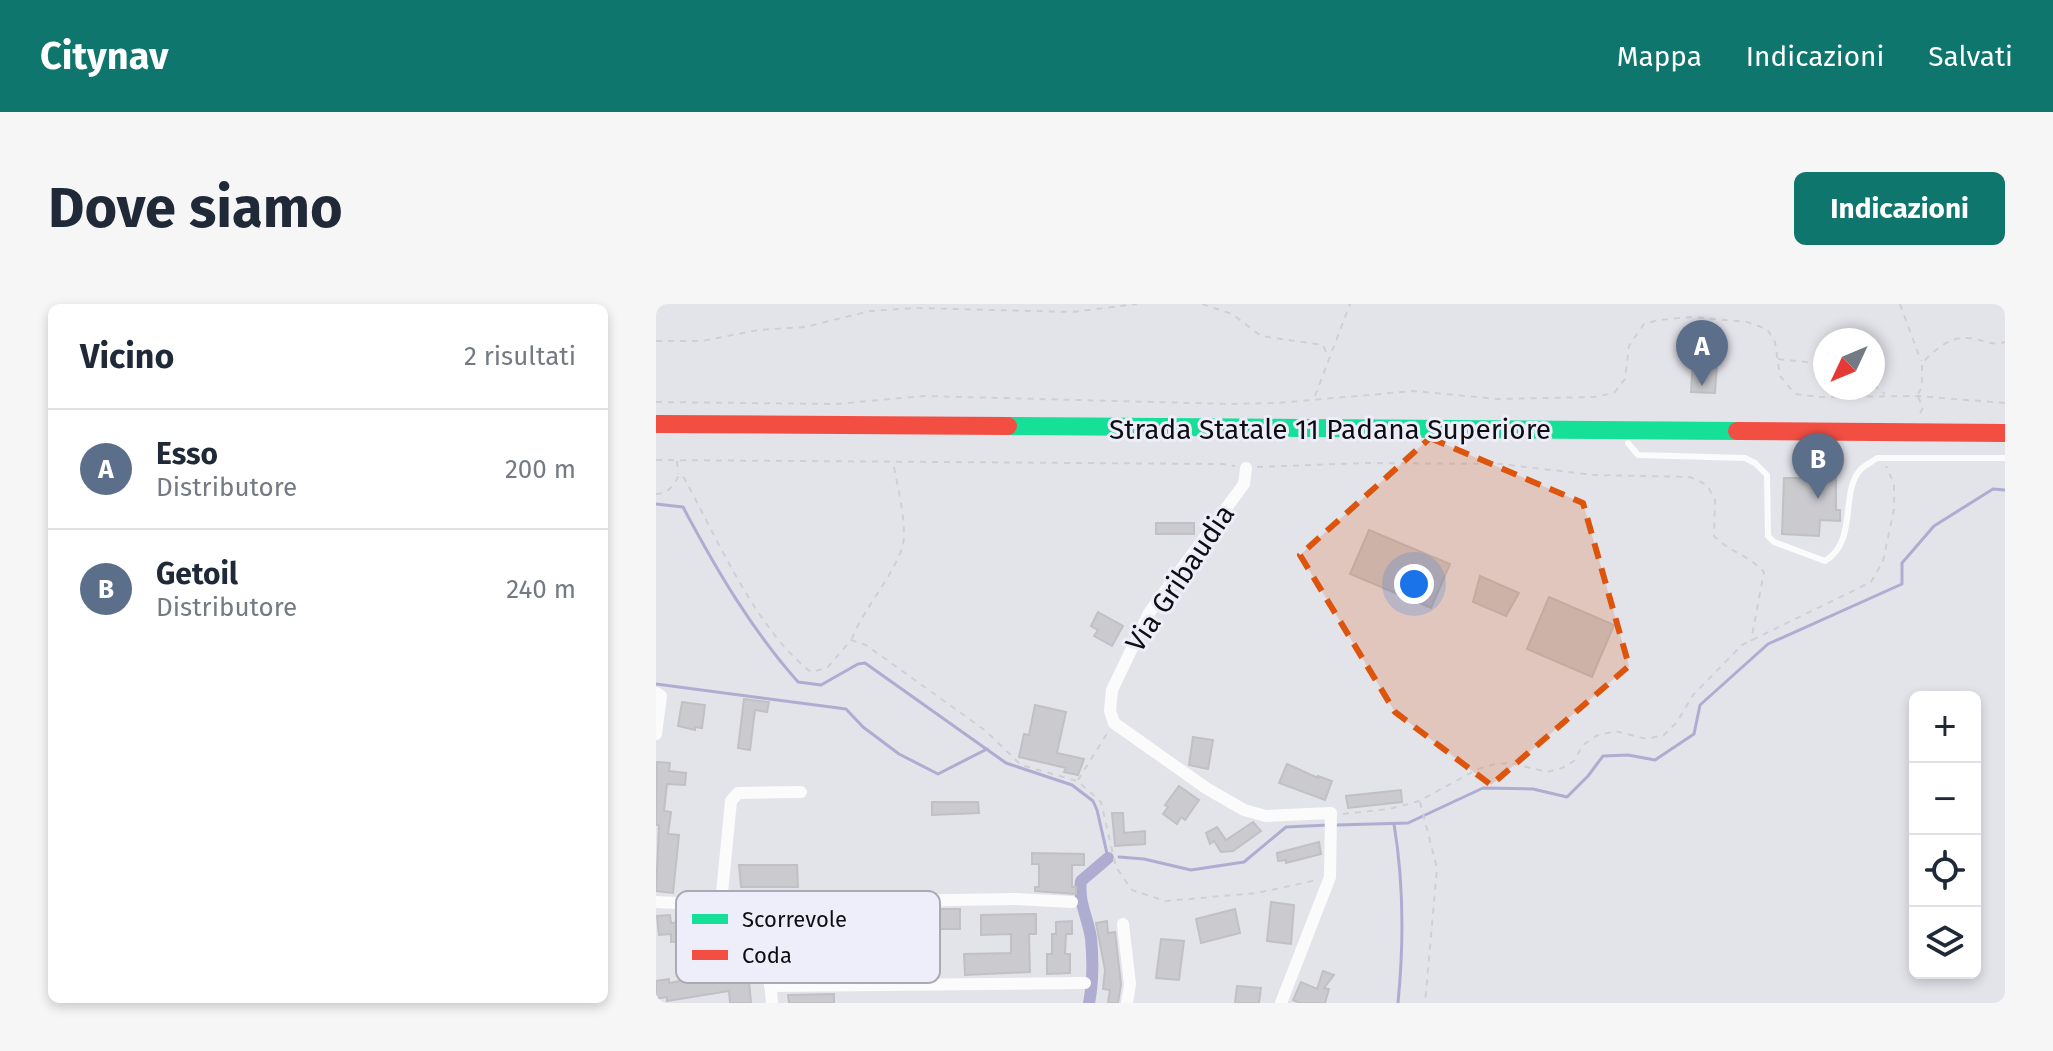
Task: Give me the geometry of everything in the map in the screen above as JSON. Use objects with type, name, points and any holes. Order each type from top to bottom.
[{"type":"highway","name":"Strada Statale 11 Padana Superiore","points":[[656,424],[1884,439]]},
{"type":"highway","name":"Strada Statale 11 Padana Superiore","points":[[656,436],[1628,443],[1884,439],[1925,434],[2005,433]]},
{"type":"highway","name":"Strada Statale 11 Padana Superiore","points":[[1925,434],[2005,446]]},
{"type":"street","name":"Via Gribaudia","points":[[1114,723],[1110,711],[1112,690],[1124,660],[1157,602],[1244,484],[1246,468]]},
{"type":"street","points":[[656,693],[661,696],[656,734]]},
{"type":"street","points":[[1114,723],[1206,788],[1244,810],[1266,816],[1298,813],[1331,821],[1330,877],[1281,1003]]},
{"type":"street","points":[[722,891],[731,801],[738,793],[801,792]]},
{"type":"street","points":[[940,900],[1072,902]]},
{"type":"street","points":[[656,902],[676,902]]},
{"type":"street","points":[[1123,924],[1130,984],[1127,1003]]},
{"type":"street","points":[[770,983],[772,1003]]},
{"type":"street","points":[[770,986],[1085,983]]},
{"type":"lane","points":[[1628,443],[1638,455],[1745,458],[1755,463],[1767,475],[1768,536],[1774,542],[1825,561],[1836,554],[1842,540],[1854,480],[1861,469],[1877,458],[2005,458]]},
{"type":"path","points":[[656,341],[702,341],[758,330],[805,327],[870,311],[915,308],[1072,312],[1137,304]]},
{"type":"path","points":[[1202,304],[1232,314],[1261,336],[1323,345],[1328,357]]},
{"type":"path","points":[[1315,398],[1350,304]]},
{"type":"path","points":[[1900,304],[1922,363],[1922,387],[1917,396]]},
{"type":"path","points":[[656,402],[836,404],[924,396],[1231,404],[1414,391],[1497,399],[1594,397],[1614,393],[1625,379],[1629,346],[1644,324],[1692,317],[1747,322],[1767,329],[1775,342],[1780,376],[1795,394],[1819,397],[1917,396],[2005,403]]},
{"type":"path","points":[[1922,363],[1943,344],[1966,338],[1997,345],[2005,342]]},
{"type":"path","points":[[1777,359],[1813,363]]},
{"type":"path","points":[[1917,396],[1923,407],[1925,434]]},
{"type":"path","points":[[656,460],[1223,464],[1246,468],[1308,464],[1500,464],[1594,475],[1690,477],[1707,485],[1715,500],[1714,536],[1726,549],[1751,558],[1764,572],[1751,641]]},
{"type":"path","points":[[656,494],[673,487],[679,475],[677,461]]},
{"type":"path","points":[[679,475],[684,478],[773,635],[795,660],[811,672],[827,668],[851,640],[900,555],[905,537],[893,461]]},
{"type":"path","points":[[1331,821],[1419,801],[1478,769],[1495,764],[1510,763],[1547,772],[1562,768],[1574,761],[1583,745],[1596,736],[1615,731],[1647,739],[1664,735],[1677,722],[1693,695],[1742,645],[1871,582],[1883,561],[1894,509],[1894,484],[1886,465]]},
{"type":"path","points":[[851,640],[866,645],[914,677],[986,731],[1021,765],[1077,781],[1101,802],[1116,867],[1132,890],[1165,901],[1257,893],[1330,877]]},
{"type":"path","points":[[1077,781],[1114,723]]},
{"type":"path","points":[[1419,801],[1437,868],[1425,1003]]},
{"type":"highlighted area","points":[[1430,438],[1583,503],[1629,666],[1491,785],[1395,712],[1300,555]]},
{"type":"building","points":[[1688,353],[1708,353],[1708,362],[1717,362],[1715,393],[1691,392],[1693,362],[1688,362]]},
{"type":"building","points":[[1784,478],[1836,478],[1836,510],[1840,510],[1840,521],[1820,520],[1819,536],[1782,534]]},
{"type":"building","points":[[1156,523],[1194,523],[1194,534],[1156,534]]},
{"type":"building","points":[[1369,530],[1450,564],[1431,608],[1350,574]]},
{"type":"building","points":[[1480,576],[1519,593],[1506,616],[1473,602]]},
{"type":"building","points":[[1549,597],[1614,625],[1592,677],[1527,649]]},
{"type":"building","points":[[1098,612],[1123,626],[1112,646],[1094,636],[1098,630],[1091,626]]},
{"type":"building","points":[[744,699],[769,702],[767,712],[755,710],[750,750],[738,748]]},
{"type":"building","points":[[682,702],[705,705],[702,728],[695,727],[695,730],[678,726]]},
{"type":"building","points":[[1035,705],[1066,712],[1057,753],[1084,759],[1078,775],[1064,772],[1066,768],[1019,757],[1024,734],[1029,735]]},
{"type":"building","points":[[1193,737],[1213,740],[1208,769],[1189,765]]},
{"type":"building","points":[[657,762],[670,763],[669,771],[686,773],[685,785],[667,784],[664,811],[671,812],[668,834],[679,835],[673,893],[656,891],[659,825],[656,825]]},
{"type":"building","points":[[1287,764],[1332,781],[1325,800],[1279,783]]},
{"type":"building","points":[[1179,786],[1199,800],[1185,820],[1181,817],[1177,824],[1163,814],[1168,807],[1165,805]]},
{"type":"building","points":[[1401,790],[1402,802],[1348,808],[1346,796]]},
{"type":"building","points":[[932,802],[978,802],[979,813],[932,815]]},
{"type":"building","points":[[1112,813],[1123,813],[1124,833],[1145,831],[1145,844],[1115,846]]},
{"type":"building","points":[[1253,822],[1261,831],[1233,851],[1221,852],[1214,841],[1210,844],[1206,833],[1217,827],[1226,840]]},
{"type":"building","points":[[1319,842],[1321,854],[1286,863],[1286,860],[1278,861],[1277,853]]},
{"type":"building","points":[[1032,853],[1084,854],[1084,865],[1072,865],[1072,887],[1076,887],[1076,894],[1035,891],[1035,887],[1039,887],[1039,864],[1032,864]]},
{"type":"building","points":[[739,865],[797,865],[798,887],[741,887]]},
{"type":"building","points":[[1271,902],[1294,905],[1291,944],[1267,941]]},
{"type":"building","points":[[940,909],[960,909],[960,929],[940,929]]},
{"type":"building","points":[[1235,909],[1240,933],[1201,943],[1196,919]]},
{"type":"building","points":[[1036,914],[1036,934],[1029,934],[1030,972],[965,975],[964,954],[1011,953],[1011,934],[981,935],[981,915]]},
{"type":"building","points":[[670,915],[671,923],[676,923],[676,942],[671,942],[671,934],[659,935],[657,916]]},
{"type":"building","points":[[1072,921],[1072,934],[1066,934],[1065,954],[1070,954],[1070,973],[1047,974],[1047,954],[1052,954],[1052,934],[1056,934],[1056,922]]},
{"type":"building","points":[[1107,921],[1108,933],[1115,932],[1121,984],[1118,1003],[1108,1003],[1110,990],[1103,989],[1105,970],[1096,923]]},
{"type":"building","points":[[1161,939],[1184,941],[1179,980],[1156,978]]},
{"type":"building","points":[[1323,971],[1334,975],[1324,988],[1329,989],[1325,1003],[1293,1000],[1301,982],[1317,989]]},
{"type":"building","points":[[669,979],[669,983],[749,983],[751,1003],[730,1003],[729,991],[667,1001],[667,997],[656,999],[656,981]]},
{"type":"building","points":[[1237,986],[1261,988],[1259,1003],[1235,1003]]},
{"type":"building","points":[[834,994],[834,1003],[789,1003],[788,995]]},
{"type":"waterway","points":[[1337,825],[1408,823],[1483,788],[1533,789],[1567,797],[1603,756],[1628,755],[1655,760],[1694,734],[1700,705],[1768,644],[1902,584],[1902,563],[1934,526],[1993,489],[2005,490]]},
{"type":"waterway","points":[[656,504],[683,507],[735,598],[798,682],[821,685],[865,663],[1006,763],[1072,785],[1093,801],[1108,858]]},
{"type":"waterway","points":[[656,684],[846,709],[863,727],[899,754],[938,774],[987,749]]},
{"type":"waterway","points":[[1394,824],[1402,913],[1398,1003]]},
{"type":"waterway","points":[[1119,857],[1144,859],[1191,870],[1244,862],[1286,827],[1329,825]]},
{"type":"waterway","points":[[1089,1003],[1092,946],[1081,896],[1081,881],[1108,858]]},
{"type":"traffic: fast","points":[[1008,426],[1737,431]]},
{"type":"traffic: jam","points":[[656,424],[1008,426]]},
{"type":"traffic: jam","points":[[1737,431],[2005,433]]},
{"type":"place","name":"Esso","points":[[1702,386]]},
{"type":"place","name":"Getoil","points":[[1818,499]]}]
